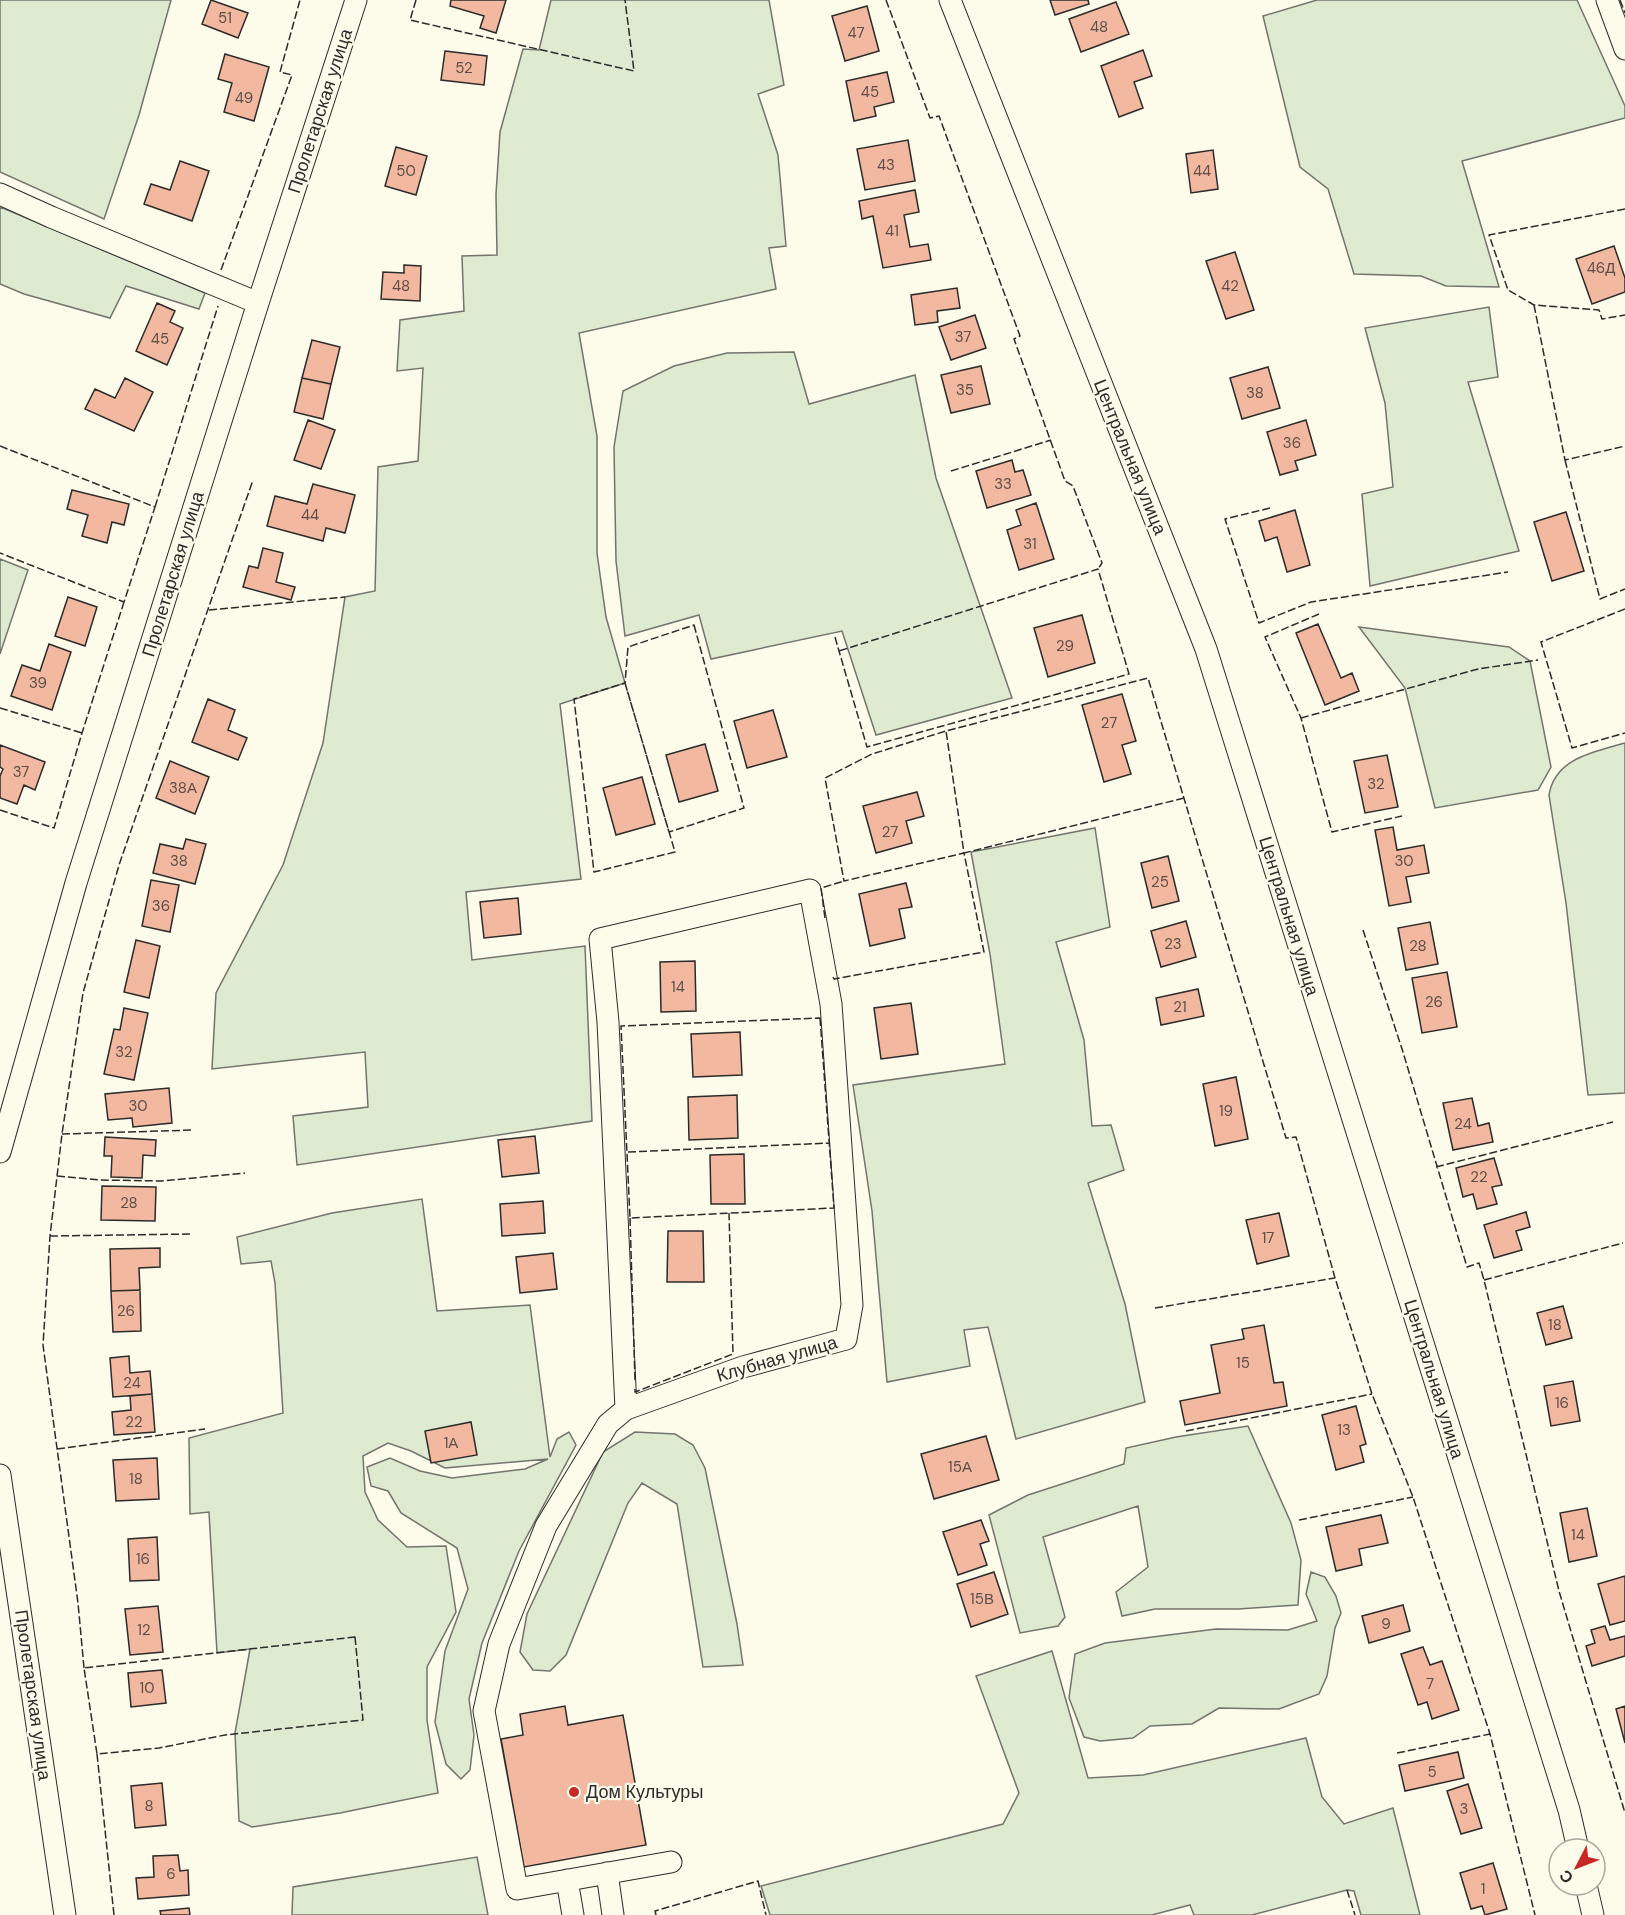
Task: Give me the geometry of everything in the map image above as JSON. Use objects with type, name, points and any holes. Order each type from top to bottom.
[{"type":"street","name":"Пролетарская улица","points":[[0,1152],[76,883],[258,303],[356,0]]},
{"type":"street","name":"Центральная улица","points":[[950,0],[1206,649],[1569,1810],[1575,1837]]},
{"type":"street","points":[[1607,0],[1625,49]]},
{"type":"street","points":[[0,194],[51,218],[258,303]]},
{"type":"street","name":"Клубная улица","points":[[810,890],[831,1005],[852,1305],[846,1340],[743,1367],[626,1409],[608,1022],[600,939],[810,890]]},
{"type":"street","points":[[626,1409],[608,1424],[546,1527],[499,1644],[484,1711],[517,1889],[670,1862]]},
{"type":"street","name":"Пролетарская улица","points":[[0,1475],[65,1915]]},
{"type":"street","points":[[607,1873],[613,1915]]},
{"type":"street","points":[[567,1880],[573,1915]]},
{"type":"street","points":[[1589,1897],[1593,1915]]},
{"type":"green space","points":[[0,0],[171,0],[139,115],[104,219],[0,172]]},
{"type":"green space","points":[[551,0],[769,0],[784,85],[758,94],[778,155],[786,246],[769,248],[776,289],[579,333],[597,436],[597,553],[606,617],[625,683],[560,704],[581,879],[466,892],[472,960],[585,946],[592,1121],[297,1165],[293,1116],[368,1107],[365,1052],[212,1069],[216,993],[283,865],[323,743],[345,597],[375,591],[378,467],[418,461],[423,368],[397,371],[400,320],[464,311],[462,256],[497,255],[496,194],[500,132],[523,49],[539,50]]},
{"type":"green space","points":[[1317,0],[1577,0],[1625,106],[1625,118],[1462,161],[1499,287],[1446,286],[1421,276],[1354,274],[1328,189],[1300,167],[1263,16]]},
{"type":"green space","points":[[0,207],[205,293],[199,309],[126,286],[110,318],[24,294],[0,284]]},
{"type":"green space","points":[[1489,307],[1498,377],[1468,382],[1519,551],[1370,586],[1362,494],[1393,487],[1385,403],[1365,328]]},
{"type":"green space","points":[[794,352],[809,404],[915,375],[936,478],[1012,698],[876,735],[842,631],[711,659],[699,615],[625,636],[616,561],[614,447],[623,391],[674,366],[727,353]]},
{"type":"green space","points":[[0,559],[28,570],[0,654]]},
{"type":"green space","points":[[1359,627],[1509,647],[1530,661],[1551,767],[1538,790],[1435,808],[1405,688]]},
{"type":"green space","points":[[1625,743],[1625,1093],[1588,1095],[1566,903],[1549,795],[1559,773],[1578,758]]},
{"type":"green space","points":[[1095,828],[1110,927],[1056,942],[1084,1040],[1092,1126],[1111,1125],[1124,1170],[1088,1183],[1125,1304],[1145,1402],[1016,1439],[988,1327],[964,1330],[970,1366],[887,1382],[872,1211],[853,1085],[1005,1064],[990,954],[971,852]]},
{"type":"green space","points":[[422,1199],[437,1311],[530,1305],[550,1457],[557,1439],[569,1432],[576,1445],[519,1551],[482,1643],[469,1699],[474,1735],[470,1770],[461,1779],[446,1764],[435,1722],[445,1651],[468,1589],[457,1548],[401,1513],[388,1491],[371,1486],[367,1467],[390,1458],[420,1471],[452,1478],[525,1469],[548,1459],[445,1468],[411,1451],[388,1443],[363,1456],[365,1492],[378,1520],[407,1547],[446,1546],[456,1612],[427,1667],[427,1720],[438,1793],[340,1813],[252,1827],[239,1821],[235,1733],[250,1649],[217,1653],[209,1512],[190,1514],[189,1438],[283,1413],[275,1283],[271,1261],[241,1264],[237,1237],[332,1213]]},
{"type":"green space","points":[[1248,1426],[1291,1523],[1301,1560],[1298,1605],[1238,1609],[1155,1609],[1122,1616],[1116,1592],[1148,1567],[1138,1506],[1043,1537],[1065,1617],[1058,1626],[1020,1633],[989,1515],[1028,1495],[1124,1464],[1126,1448],[1176,1437]]},
{"type":"green space","points":[[635,1432],[675,1434],[693,1445],[705,1468],[737,1624],[743,1665],[703,1667],[677,1504],[642,1483],[628,1503],[566,1655],[550,1671],[533,1670],[520,1652],[527,1614],[603,1452]]},
{"type":"green space","points":[[1311,1572],[1325,1577],[1336,1596],[1341,1613],[1335,1628],[1327,1676],[1319,1694],[1279,1709],[1219,1708],[1192,1724],[1150,1726],[1133,1738],[1100,1741],[1084,1737],[1069,1698],[1075,1654],[1105,1643],[1216,1629],[1288,1630],[1317,1621],[1306,1594]]},
{"type":"green space","points":[[1052,1651],[1088,1778],[1143,1775],[1306,1738],[1322,1797],[1344,1824],[1393,1808],[1420,1915],[1361,1915],[1354,1891],[1347,1890],[1252,1915],[1194,1915],[1190,1905],[1152,1915],[770,1915],[761,1886],[1003,1824],[1019,1793],[976,1676]]},
{"type":"green space","points":[[477,1857],[488,1915],[292,1915],[293,1887]]},
{"type":"building","points":[[211,0],[248,13],[238,38],[202,24]]},
{"type":"building","points":[[451,0],[506,0],[496,33],[480,28],[484,16],[450,6]]},
{"type":"building","points":[[1050,0],[1088,0],[1089,4],[1055,15]]},
{"type":"building","points":[[1116,2],[1129,34],[1081,52],[1069,19]]},
{"type":"building","points":[[867,6],[879,51],[845,61],[832,16]]},
{"type":"building","points":[[1143,50],[1152,76],[1134,82],[1143,108],[1119,117],[1101,66]]},
{"type":"building","points":[[445,51],[487,56],[484,85],[441,80]]},
{"type":"building","points":[[225,54],[269,67],[254,121],[224,112],[232,83],[218,79]]},
{"type":"building","points":[[887,72],[894,102],[874,107],[876,116],[854,121],[846,81]]},
{"type":"building","points":[[908,140],[915,181],[865,190],[857,149]]},
{"type":"building","points":[[396,147],[427,156],[416,195],[385,186]]},
{"type":"building","points":[[1213,150],[1218,189],[1191,193],[1186,154]]},
{"type":"building","points":[[180,161],[209,171],[192,221],[144,204],[151,184],[170,190]]},
{"type":"building","points":[[915,190],[919,212],[904,215],[910,247],[928,244],[931,260],[883,268],[873,216],[862,219],[859,201]]},
{"type":"building","points":[[1614,246],[1625,278],[1625,292],[1592,304],[1576,259]]},
{"type":"building","points":[[1235,252],[1254,310],[1226,319],[1206,261]]},
{"type":"building","points":[[404,265],[421,266],[420,301],[381,299],[383,272],[404,273]]},
{"type":"building","points":[[957,288],[960,308],[937,311],[938,322],[915,325],[911,295]]},
{"type":"building","points":[[157,303],[175,311],[170,322],[183,328],[167,365],[136,351]]},
{"type":"building","points":[[975,315],[986,348],[951,360],[939,327]]},
{"type":"building","points":[[312,340],[340,347],[331,384],[302,378]]},
{"type":"building","points":[[981,366],[990,404],[951,413],[941,375]]},
{"type":"building","points":[[1268,367],[1280,408],[1242,419],[1230,378]]},
{"type":"building","points":[[125,378],[153,392],[134,431],[85,409],[95,389],[115,398]]},
{"type":"building","points":[[302,378],[331,384],[323,419],[294,412]]},
{"type":"building","points":[[308,420],[335,430],[321,469],[294,460]]},
{"type":"building","points":[[1306,420],[1316,455],[1295,461],[1298,470],[1280,475],[1267,432]]},
{"type":"building","points":[[1012,460],[1015,472],[1023,470],[1031,495],[987,508],[976,471]]},
{"type":"building","points":[[313,484],[355,495],[345,533],[326,528],[323,541],[267,526],[275,496],[307,504]]},
{"type":"building","points":[[72,490],[129,504],[124,525],[112,522],[107,543],[82,536],[88,515],[67,509]]},
{"type":"building","points":[[1036,503],[1054,559],[1019,570],[1007,530],[1021,525],[1016,510]]},
{"type":"building","points":[[1295,510],[1310,565],[1287,572],[1277,537],[1265,541],[1259,521]]},
{"type":"building","points":[[1566,512],[1584,571],[1552,581],[1534,522]]},
{"type":"building","points":[[263,548],[283,553],[276,582],[295,587],[291,600],[243,587],[249,566],[258,568]]},
{"type":"building","points":[[68,597],[97,607],[85,646],[55,636]]},
{"type":"building","points":[[1082,615],[1095,663],[1048,677],[1034,628]]},
{"type":"building","points":[[1318,624],[1341,678],[1352,673],[1359,691],[1325,705],[1296,633]]},
{"type":"building","points":[[49,644],[71,652],[52,710],[11,696],[22,665],[40,671]]},
{"type":"building","points":[[1122,694],[1136,741],[1122,745],[1131,774],[1104,782],[1082,705]]},
{"type":"building","points":[[208,699],[235,710],[228,730],[247,738],[238,760],[192,742]]},
{"type":"building","points":[[773,710],[787,757],[747,768],[734,721]]},
{"type":"building","points":[[705,744],[718,791],[679,802],[666,755]]},
{"type":"building","points":[[0,745],[45,762],[35,790],[24,785],[17,804],[0,798],[0,776],[3,769],[0,767]]},
{"type":"building","points":[[1387,755],[1398,807],[1365,813],[1354,761]]},
{"type":"building","points":[[170,761],[209,777],[195,814],[156,798]]},
{"type":"building","points":[[642,777],[655,824],[616,835],[603,788]]},
{"type":"building","points":[[917,792],[924,816],[906,821],[912,843],[876,853],[863,806]]},
{"type":"building","points":[[1393,827],[1397,850],[1424,845],[1429,873],[1406,877],[1411,902],[1389,906],[1375,830]]},
{"type":"building","points":[[186,839],[206,844],[195,884],[153,873],[160,844],[183,849]]},
{"type":"building","points":[[1168,856],[1179,901],[1152,908],[1141,863]]},
{"type":"building","points":[[151,880],[179,885],[170,932],[142,926]]},
{"type":"building","points":[[906,883],[912,907],[899,909],[905,938],[870,946],[859,894]]},
{"type":"building","points":[[518,898],[521,934],[484,938],[480,902]]},
{"type":"building","points":[[1186,921],[1196,957],[1161,967],[1151,931]]},
{"type":"building","points":[[1430,922],[1438,964],[1406,970],[1398,928]]},
{"type":"building","points":[[136,940],[160,946],[149,998],[124,992]]},
{"type":"building","points":[[695,961],[696,1011],[661,1012],[660,962]]},
{"type":"building","points":[[1447,972],[1457,1027],[1422,1033],[1412,978]]},
{"type":"building","points":[[1198,989],[1204,1016],[1161,1025],[1156,998]]},
{"type":"building","points":[[911,1003],[918,1054],[881,1059],[874,1008]]},
{"type":"building","points":[[124,1008],[148,1013],[134,1080],[104,1074],[114,1029],[120,1030]]},
{"type":"building","points":[[740,1032],[742,1075],[693,1077],[691,1034]]},
{"type":"building","points":[[1236,1077],[1248,1139],[1215,1146],[1203,1084]]},
{"type":"building","points":[[169,1088],[172,1123],[133,1127],[132,1118],[108,1120],[105,1094]]},
{"type":"building","points":[[737,1095],[738,1138],[689,1140],[688,1097]]},
{"type":"building","points":[[1472,1098],[1478,1126],[1489,1123],[1493,1142],[1453,1150],[1443,1103]]},
{"type":"building","points":[[535,1136],[539,1173],[502,1177],[498,1140]]},
{"type":"building","points":[[105,1137],[156,1140],[155,1156],[143,1155],[142,1178],[111,1177],[112,1156],[104,1156]]},
{"type":"building","points":[[744,1154],[745,1204],[711,1204],[710,1155]]},
{"type":"building","points":[[1494,1158],[1502,1185],[1492,1187],[1497,1204],[1477,1209],[1473,1194],[1463,1197],[1456,1168]]},
{"type":"building","points":[[102,1186],[156,1187],[155,1221],[101,1220]]},
{"type":"building","points":[[543,1201],[545,1233],[502,1236],[500,1204]]},
{"type":"building","points":[[1526,1212],[1530,1227],[1516,1231],[1522,1250],[1494,1258],[1484,1225]]},
{"type":"building","points":[[1279,1213],[1289,1256],[1257,1264],[1246,1220]]},
{"type":"building","points":[[668,1231],[703,1231],[704,1282],[667,1282]]},
{"type":"building","points":[[160,1248],[160,1267],[139,1268],[140,1290],[111,1291],[110,1249]]},
{"type":"building","points":[[553,1253],[557,1289],[520,1293],[516,1257]]},
{"type":"building","points":[[140,1290],[141,1331],[113,1332],[111,1291]]},
{"type":"building","points":[[1563,1306],[1572,1338],[1546,1345],[1537,1313]]},
{"type":"building","points":[[1264,1325],[1274,1383],[1283,1382],[1287,1406],[1185,1425],[1180,1401],[1220,1393],[1211,1345],[1244,1339],[1242,1329]]},
{"type":"building","points":[[129,1356],[130,1373],[150,1371],[152,1394],[113,1397],[110,1358]]},
{"type":"building","points":[[1573,1381],[1580,1421],[1551,1426],[1544,1386]]},
{"type":"building","points":[[152,1394],[155,1432],[114,1435],[112,1412],[131,1410],[130,1396]]},
{"type":"building","points":[[1356,1406],[1366,1444],[1360,1446],[1364,1462],[1336,1470],[1322,1415]]},
{"type":"building","points":[[471,1422],[477,1455],[431,1463],[425,1431]]},
{"type":"building","points":[[986,1436],[999,1480],[934,1499],[921,1454]]},
{"type":"building","points":[[157,1458],[159,1499],[116,1501],[113,1460]]},
{"type":"building","points":[[1587,1508],[1597,1556],[1569,1562],[1560,1513]]},
{"type":"building","points":[[1381,1515],[1388,1543],[1359,1549],[1362,1565],[1336,1571],[1326,1527]]},
{"type":"building","points":[[981,1520],[989,1541],[980,1544],[987,1565],[958,1575],[943,1532]]},
{"type":"building","points":[[157,1537],[159,1580],[130,1581],[128,1539]]},
{"type":"building","points":[[994,1572],[1008,1614],[971,1627],[957,1584]]},
{"type":"building","points":[[1625,1576],[1625,1621],[1610,1625],[1598,1584]]},
{"type":"building","points":[[1403,1605],[1410,1631],[1369,1643],[1362,1616]]},
{"type":"building","points":[[158,1606],[163,1652],[130,1655],[125,1609]]},
{"type":"building","points":[[1605,1626],[1610,1640],[1625,1636],[1625,1656],[1592,1666],[1586,1646],[1595,1643],[1591,1630]]},
{"type":"building","points":[[1423,1647],[1430,1665],[1442,1661],[1459,1710],[1432,1719],[1427,1702],[1418,1705],[1401,1654]]},
{"type":"building","points":[[162,1670],[166,1703],[131,1707],[128,1673]]},
{"type":"building","name":"Дом Культуры","points":[[565,1706],[568,1725],[623,1715],[646,1845],[524,1867],[501,1739],[523,1735],[520,1714]]},
{"type":"building","points":[[1625,1706],[1625,1743],[1616,1709]]},
{"type":"building","points":[[1458,1752],[1464,1778],[1405,1791],[1399,1765]]},
{"type":"building","points":[[162,1783],[166,1825],[135,1828],[131,1786]]},
{"type":"building","points":[[1468,1784],[1482,1828],[1461,1834],[1447,1791]]},
{"type":"building","points":[[178,1855],[180,1871],[188,1870],[189,1895],[138,1899],[136,1878],[154,1877],[153,1856]]},
{"type":"building","points":[[1493,1863],[1507,1909],[1485,1915],[1482,1906],[1471,1909],[1460,1873]]},
{"type":"building","points":[[189,1908],[190,1915],[161,1915],[160,1911]]},
{"type":"fence","points":[[221,270],[292,75],[280,72],[300,0]]},
{"type":"fence","points":[[416,0],[410,20],[634,71],[625,0]]},
{"type":"fence","points":[[886,0],[930,118],[939,116],[1020,336],[1014,339],[1065,481],[1073,486],[1102,563],[1098,569]]},
{"type":"fence","points":[[1620,0],[1625,13]]},
{"type":"fence","points":[[1625,209],[1489,235],[1508,290],[1534,305],[1599,310],[1602,319],[1625,315]]},
{"type":"fence","points":[[1534,305],[1565,460],[1625,446]]},
{"type":"fence","points":[[155,507],[218,306]]},
{"type":"fence","points":[[951,471],[1051,440]]},
{"type":"fence","points":[[0,446],[155,507],[124,602],[0,553]]},
{"type":"fence","points":[[1565,460],[1600,599],[1625,589]]},
{"type":"fence","points":[[84,1668],[78,1603],[43,1345],[50,1236],[62,1134],[83,993],[119,865],[253,480]]},
{"type":"fence","points":[[1270,508],[1225,519],[1259,623],[1311,602],[1508,572]]},
{"type":"fence","points":[[835,637],[839,651],[867,747],[1129,674],[1098,569],[839,651]]},
{"type":"fence","points":[[209,610],[345,597]]},
{"type":"fence","points":[[0,810],[54,828],[124,602]]},
{"type":"fence","points":[[1625,609],[1541,642],[1572,748],[1625,733]]},
{"type":"fence","points":[[1319,614],[1265,637],[1301,718],[1332,832],[1402,816]]},
{"type":"fence","points":[[694,625],[744,808],[669,832],[625,683],[628,647],[694,625]]},
{"type":"fence","points":[[1301,718],[1478,669],[1538,660]]},
{"type":"fence","points":[[1184,798],[964,853],[946,731],[1148,678],[1286,1138],[1296,1137],[1335,1278],[1372,1394],[1413,1497],[1490,1734],[1535,1915]]},
{"type":"fence","points":[[625,683],[675,852],[594,872],[574,699],[625,683]]},
{"type":"fence","points":[[0,708],[82,733]]},
{"type":"fence","points":[[833,977],[834,979],[984,952],[964,853],[844,881],[825,778],[872,754],[946,731]]},
{"type":"fence","points":[[825,918],[821,888],[844,881]]},
{"type":"fence","points":[[1363,930],[1403,1052],[1467,1267],[1479,1263],[1559,1591],[1625,1813]]},
{"type":"fence","points":[[820,1018],[834,1208],[630,1218],[621,1026],[820,1018]]},
{"type":"fence","points":[[1436,1167],[1613,1122]]},
{"type":"fence","points":[[62,1134],[193,1130]]},
{"type":"fence","points":[[628,1152],[829,1143]]},
{"type":"fence","points":[[57,1176],[100,1180],[162,1181],[245,1173]]},
{"type":"fence","points":[[635,1389],[635,1392],[733,1354],[729,1213]]},
{"type":"fence","points":[[630,1218],[635,1380]]},
{"type":"fence","points":[[50,1236],[192,1234]]},
{"type":"fence","points":[[1484,1280],[1623,1243]]},
{"type":"fence","points":[[1155,1308],[1335,1278]]},
{"type":"fence","points":[[1186,1431],[1372,1394]]},
{"type":"fence","points":[[57,1449],[205,1429]]},
{"type":"fence","points":[[1299,1520],[1413,1497]]},
{"type":"fence","points":[[355,1637],[363,1720],[225,1735],[159,1748],[97,1754],[84,1668],[355,1637]]},
{"type":"fence","points":[[1397,1753],[1490,1734]]},
{"type":"fence","points":[[97,1754],[114,1915]]},
{"type":"fence","points":[[656,1915],[655,1911],[758,1881],[766,1915]]},
{"type":"fence","points":[[1347,1890],[1355,1915]]},
{"type":"place","name":"Дом Культуры","points":[[574,1792]]}]
